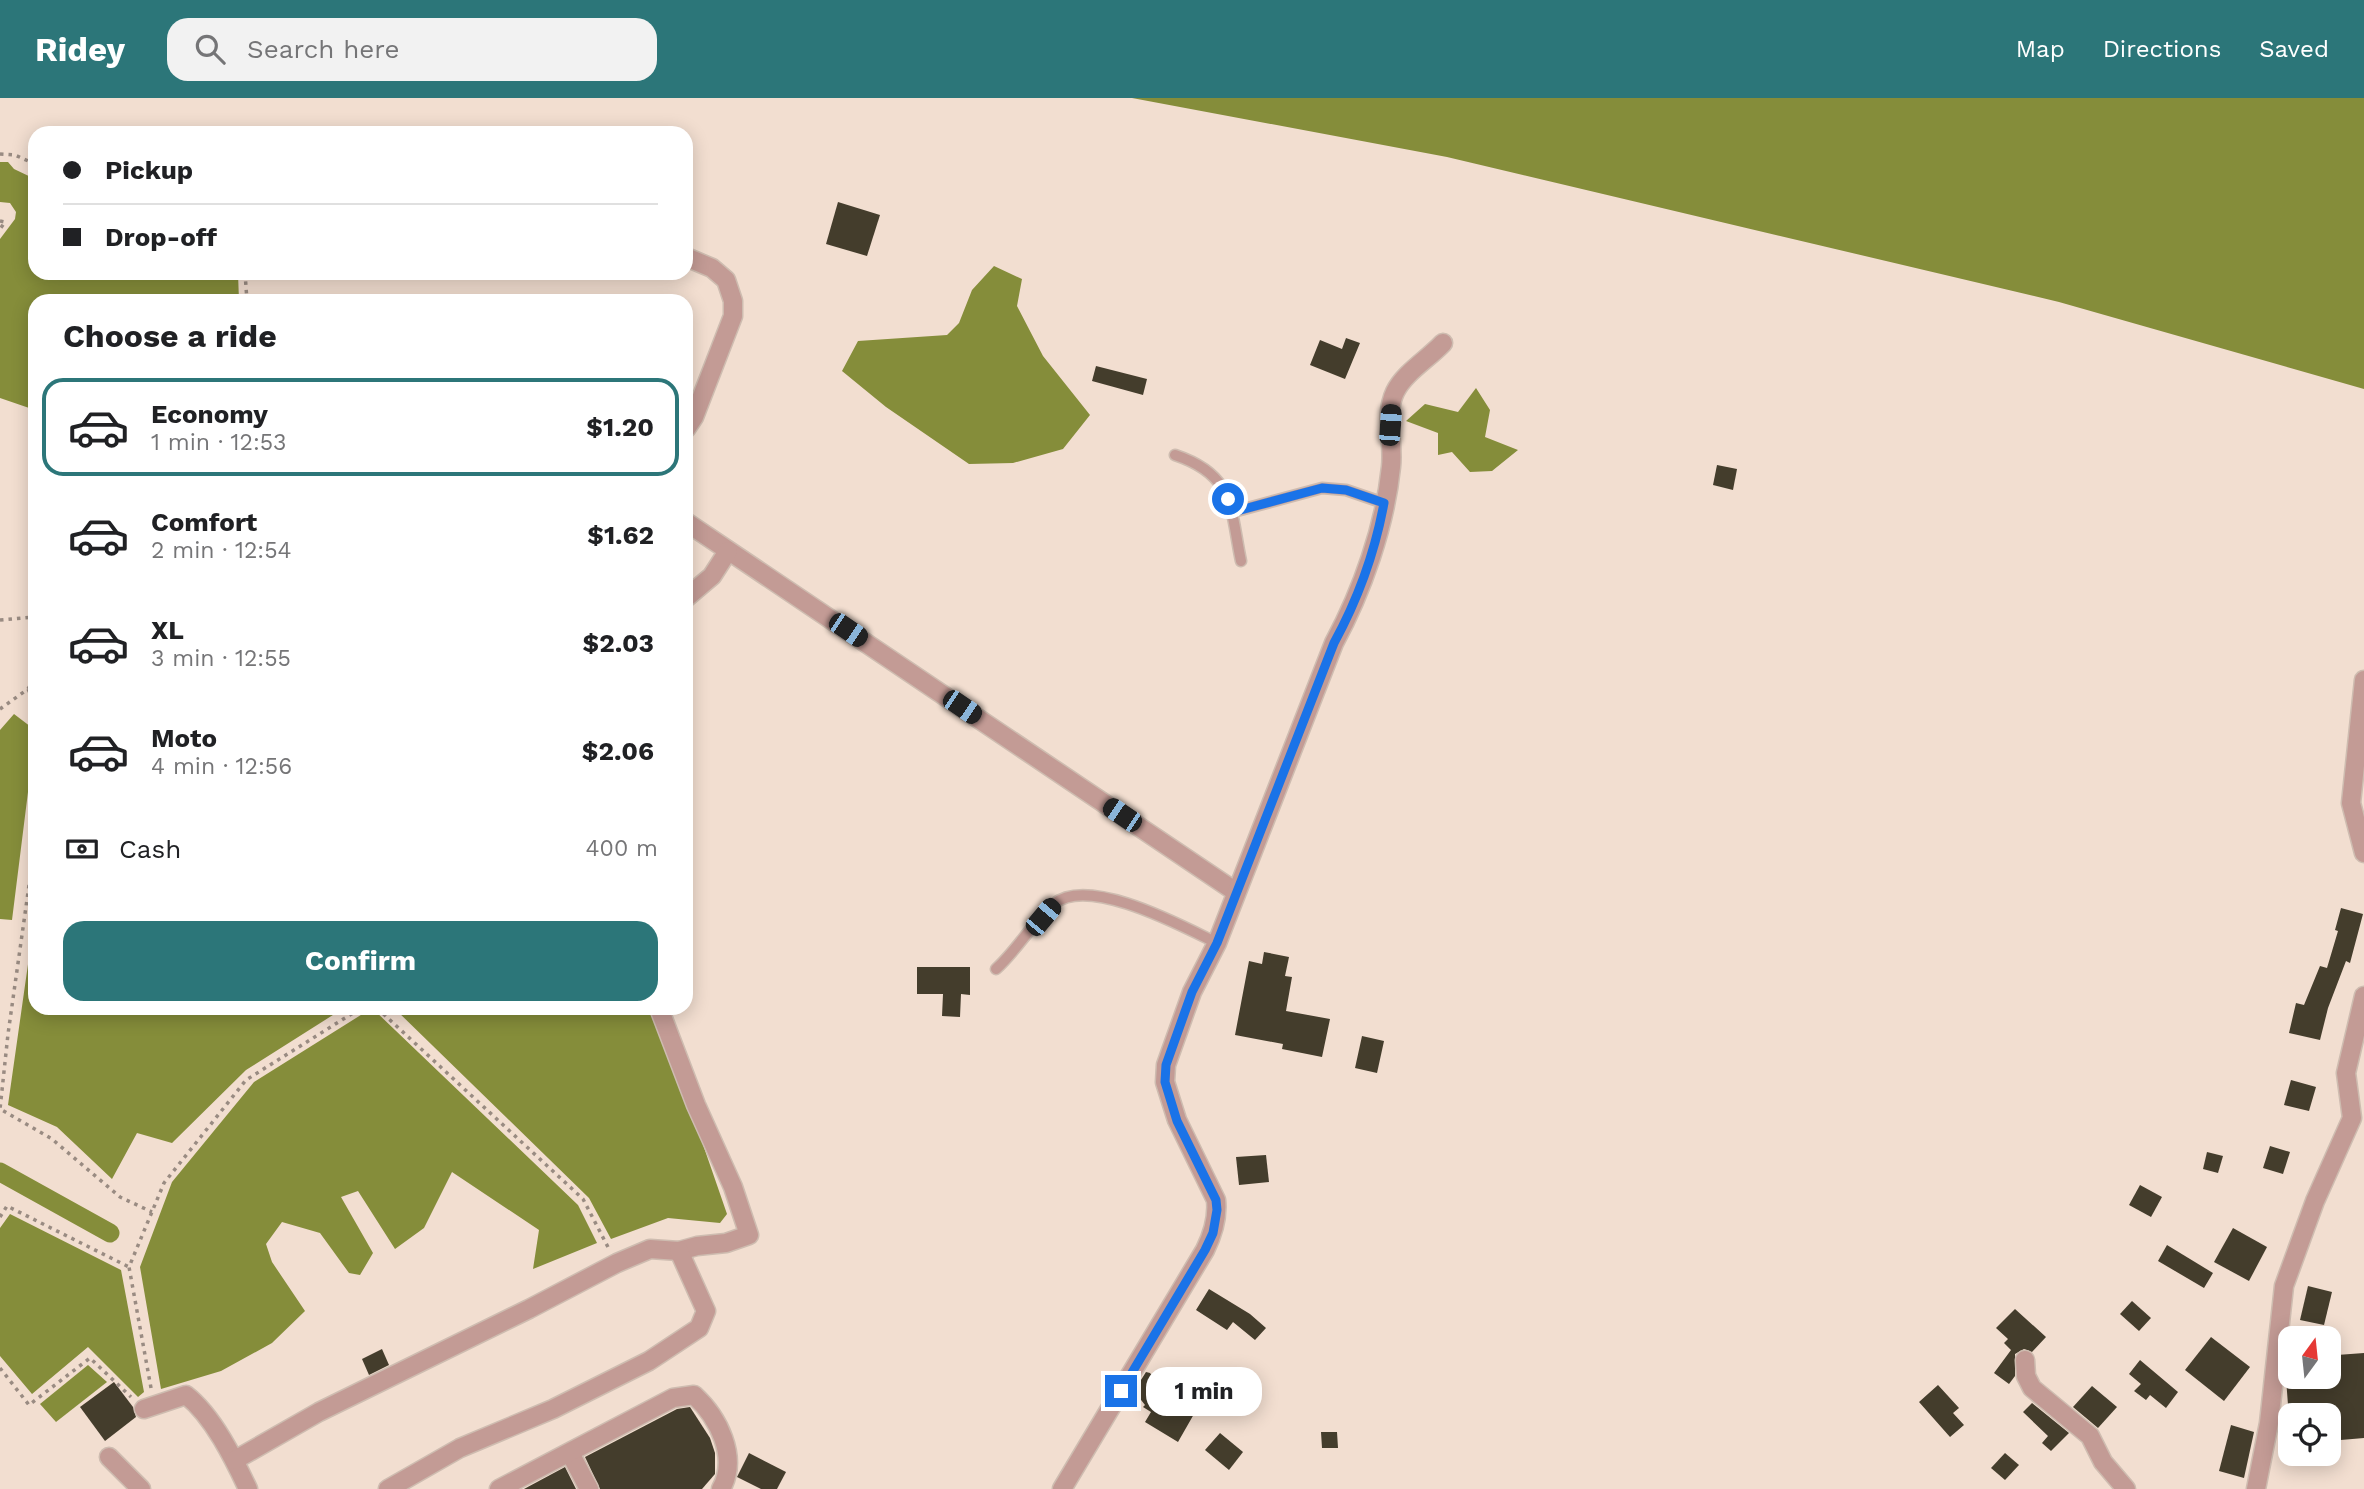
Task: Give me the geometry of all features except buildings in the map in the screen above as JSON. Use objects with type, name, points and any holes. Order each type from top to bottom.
[{"type":"street","points":[[693,260],[712,268],[726,279],[733,301],[733,316],[693,418]]},
{"type":"street","points":[[1062,1489],[1213,1233],[1217,1210],[1213,1192],[1177,1121],[1165,1082],[1166,1065],[1192,992],[1217,943],[1334,643],[1352,611],[1377,540],[1392,466],[1390,425],[1393,395],[1406,376],[1443,344]]},
{"type":"street","points":[[693,527],[1236,892]]},
{"type":"street","points":[[693,592],[712,576],[728,551]]},
{"type":"street","points":[[2364,680],[2351,803],[2364,853]]},
{"type":"street","points":[[2256,1489],[2269,1423],[2284,1286],[2315,1201],[2352,1118],[2346,1073],[2364,996]]},
{"type":"street","points":[[235,1460],[318,1412],[617,1263],[650,1250],[680,1251],[726,1243],[749,1235],[733,1187],[696,1105],[662,1015]]},
{"type":"street","points":[[388,1489],[460,1448],[553,1409],[649,1361],[699,1328],[706,1311],[680,1251]]},
{"type":"street","points":[[2025,1360],[2026,1376],[2032,1388],[2090,1436],[2103,1462],[2126,1489]]},
{"type":"street","points":[[150,1406],[186,1395],[199,1406],[235,1460],[248,1489]]},
{"type":"street","points":[[505,1488],[673,1398],[694,1395],[704,1404],[725,1441],[729,1467],[721,1489]]},
{"type":"street","points":[[570,1453],[589,1489]]},
{"type":"street","points":[[109,1457],[141,1489]]},
{"type":"lane","points":[[1175,455],[1196,462],[1222,486],[1233,512],[1241,561]]},
{"type":"lane","points":[[1233,512],[1322,488],[1346,490],[1384,503]]},
{"type":"lane","points":[[996,969],[1012,954],[1054,903],[1078,895],[1119,901],[1168,919],[1217,943]]},
{"type":"path","points":[[0,155],[15,155],[28,161]]},
{"type":"path","points":[[0,221],[5,222],[0,229]]},
{"type":"path","points":[[0,620],[28,618]]},
{"type":"path","points":[[0,709],[28,689]]},
{"type":"path","points":[[28,893],[8,1034],[1,1110],[52,1139],[120,1197],[152,1212]]},
{"type":"path","points":[[150,1406],[149,1383],[130,1267],[164,1184],[246,1080],[350,1015]]},
{"type":"path","points":[[385,1015],[583,1199],[617,1263]]},
{"type":"path","points":[[0,1203],[130,1267]]},
{"type":"path","points":[[0,1217],[7,1206]]},
{"type":"path","points":[[0,1368],[29,1405],[90,1358],[150,1406]]},
{"type":"shaded area","points":[[1132,98],[2364,98],[2364,389],[2059,302],[1447,157]]},
{"type":"shaded area","points":[[0,162],[8,162],[14,169],[28,176],[28,280],[238,280],[239,294],[28,294],[28,408],[0,398],[0,239],[15,219],[16,212],[10,203],[0,202]]},
{"type":"shaded area","points":[[994,266],[1022,279],[1017,306],[1043,356],[1090,415],[1063,449],[1013,463],[969,464],[886,407],[842,371],[858,341],[947,335],[959,323],[972,290]]},
{"type":"shaded area","points":[[1476,388],[1490,410],[1485,437],[1518,450],[1492,471],[1470,472],[1452,452],[1438,455],[1438,433],[1406,421],[1425,404],[1458,412]]},
{"type":"shaded area","points":[[14,714],[28,725],[28,792],[12,920],[0,919],[0,730]]},
{"type":"shaded area","points":[[28,964],[28,1015],[333,1015],[246,1070],[172,1143],[137,1133],[112,1179],[57,1127],[8,1105]]},
{"type":"shaded area","points":[[361,1015],[379,1015],[578,1205],[597,1243],[533,1269],[539,1230],[452,1172],[424,1228],[395,1249],[358,1191],[341,1197],[373,1253],[360,1275],[349,1273],[320,1233],[282,1222],[266,1244],[272,1262],[305,1311],[272,1343],[221,1371],[161,1389],[140,1267],[172,1182],[254,1082]]},
{"type":"shaded area","points":[[401,1015],[655,1015],[727,1214],[720,1223],[668,1218],[611,1239],[589,1198]]},
{"type":"shaded area","points":[[10,1214],[121,1270],[144,1392],[138,1397],[88,1347],[32,1394],[0,1356],[0,1228]]},
{"type":"shaded area","points":[[88,1365],[107,1382],[56,1422],[40,1404]]},
{"type":"waterway","points":[[0,1172],[110,1233]]},
{"type":"route","points":[[1121,1391],[1205,1250],[1213,1233],[1217,1210],[1211,1186],[1198,1167],[1177,1121],[1165,1082],[1171,1048],[1192,992],[1217,943],[1334,643],[1352,611],[1377,540],[1384,503],[1333,488],[1308,491],[1233,512],[1228,499]]}]
